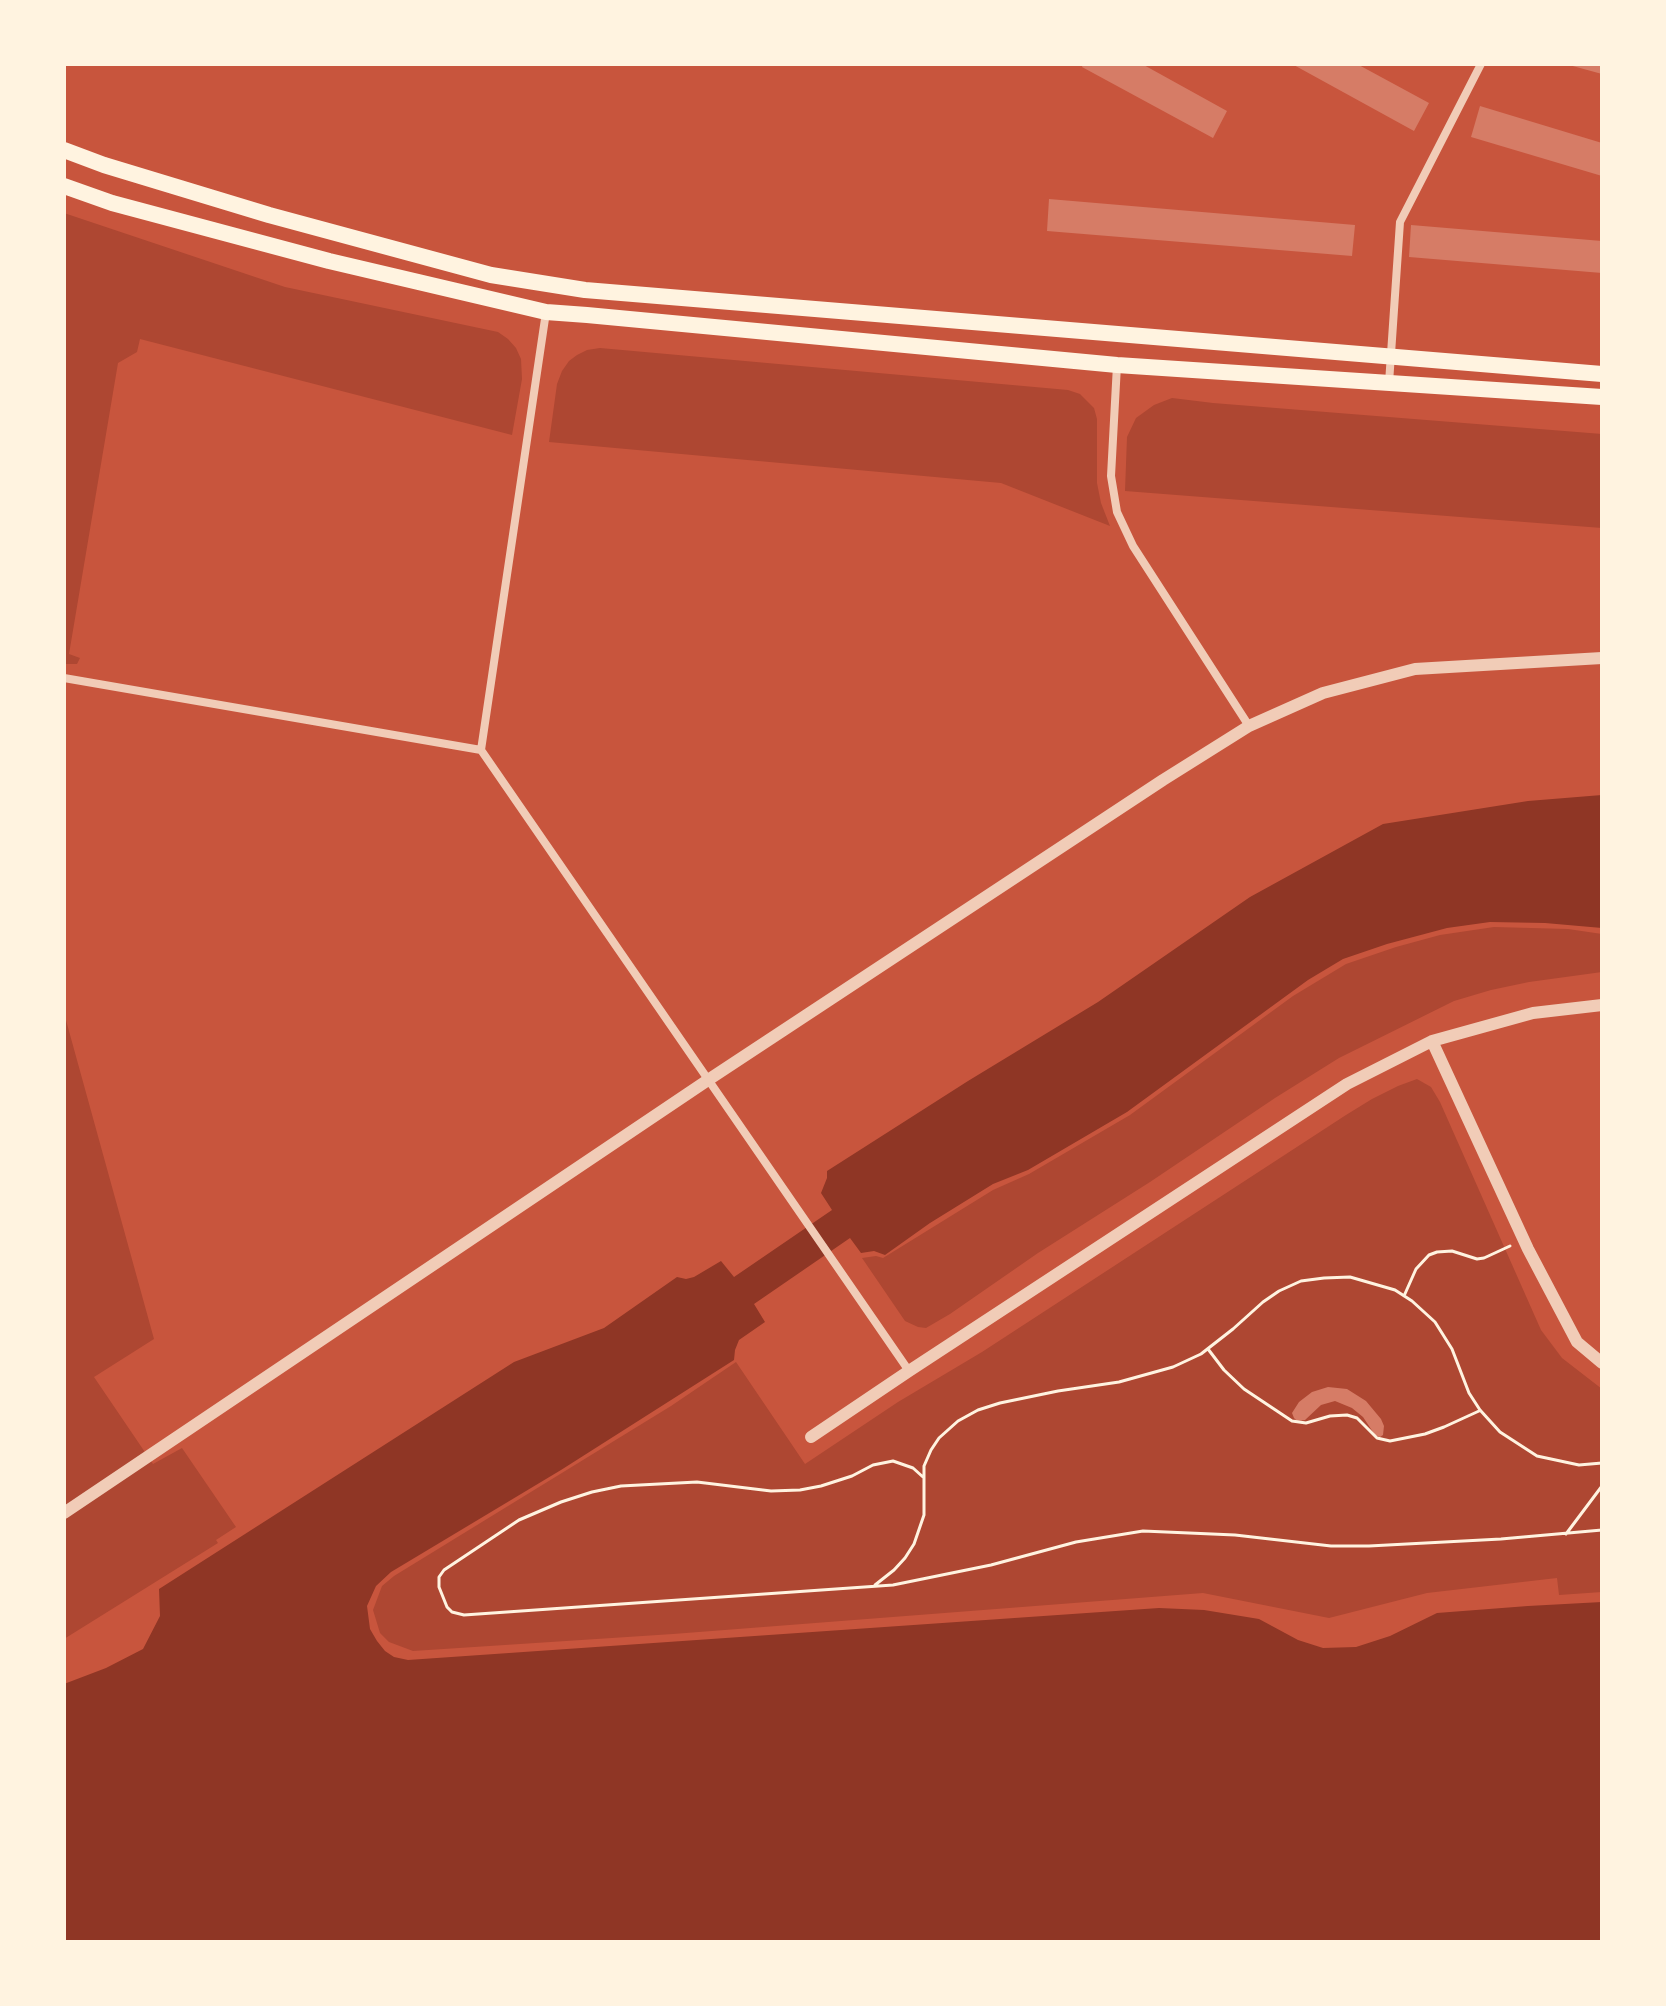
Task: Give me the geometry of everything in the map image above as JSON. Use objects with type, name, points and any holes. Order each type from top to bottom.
[{"type":"main road","points":[[64,150],[269,215],[491,275],[585,290],[1602,374]]},
{"type":"main road","points":[[64,186],[112,203],[314,257],[546,312],[1117,365],[1602,397]]},
{"type":"street","points":[[1389,384],[1400,222],[1481,64]]},
{"type":"street","points":[[546,312],[481,750],[909,1371]]},
{"type":"street","points":[[1117,365],[1111,476],[1117,512],[1133,546],[1249,726]]},
{"type":"street","points":[[64,1513],[708,1080],[1249,726],[1323,693],[1415,669],[1602,658]]},
{"type":"street","points":[[64,678],[481,750]]},
{"type":"street","points":[[811,1437],[1347,1084],[1432,1041],[1533,1013],[1602,1005]]},
{"type":"street","points":[[1432,1041],[1528,1249],[1570,1329],[1577,1342],[1602,1363]]},
{"type":"path","points":[[1404,1296],[1416,1269],[1429,1255],[1452,1251],[1477,1259],[1510,1246]]},
{"type":"path","points":[[871,1587],[894,1570],[914,1544],[924,1515],[924,1466],[939,1438],[958,1421],[1000,1403],[1151,1374],[1190,1360],[1208,1349],[1263,1302],[1301,1281],[1350,1277],[1395,1290],[1424,1311],[1444,1335],[1461,1377],[1480,1410],[1500,1432],[1537,1456],[1579,1465],[1602,1463]]},
{"type":"path","points":[[1208,1349],[1244,1389],[1292,1421],[1306,1423],[1347,1415],[1357,1418],[1377,1438],[1390,1441],[1425,1434],[1480,1410]]},
{"type":"path","points":[[923,1477],[913,1468],[893,1461],[873,1465],[821,1486],[783,1492],[697,1482],[606,1489],[579,1495],[519,1520],[444,1570],[438,1583],[447,1607],[464,1615],[871,1587],[939,1577],[1076,1542],[1143,1531],[1235,1535],[1304,1544],[1357,1546],[1602,1530]]},
{"type":"path","points":[[1566,1534],[1602,1486]]},
{"type":"shaded area","points":[[64,213],[285,287],[498,332],[516,348],[521,359],[522,379],[512,435],[140,339],[137,352],[118,363],[69,654],[80,658],[77,664],[64,664]]},
{"type":"shaded area","points":[[600,348],[1068,390],[1080,394],[1094,408],[1097,419],[1097,483],[1110,526],[1001,483],[549,442],[557,384],[562,371],[577,355]]},
{"type":"shaded area","points":[[1172,398],[1602,434],[1602,528],[1125,491],[1127,437],[1136,418],[1154,405]]},
{"type":"shaded area","points":[[1602,795],[1602,928],[1490,922],[1447,928],[1343,959],[1308,980],[1127,1112],[1028,1170],[993,1184],[885,1255],[874,1251],[861,1253],[850,1238],[754,1304],[765,1322],[739,1340],[734,1360],[561,1470],[391,1572],[376,1586],[367,1606],[370,1629],[377,1641],[394,1657],[408,1660],[1159,1608],[1204,1610],[1259,1619],[1298,1640],[1323,1648],[1356,1647],[1390,1636],[1437,1613],[1602,1602],[1602,1942],[64,1942],[64,1684],[143,1649],[160,1616],[159,1589],[514,1362],[604,1328],[677,1277],[694,1277],[721,1261],[734,1277],[832,1210],[821,1193],[827,1171],[1098,1002],[1250,897],[1383,824],[1528,801]]},
{"type":"shaded area","points":[[1494,927],[1568,929],[1602,934],[1602,972],[1529,982],[1454,1001],[1339,1058],[926,1328],[905,1321],[862,1258],[883,1258],[993,1190],[1029,1174],[1130,1115],[1293,996],[1346,964],[1440,935]]},
{"type":"shaded area","points":[[64,1013],[154,1339],[94,1377],[153,1464],[182,1448],[236,1527],[216,1540],[218,1543],[64,1639]]},
{"type":"shaded area","points":[[1417,1079],[1431,1087],[1440,1102],[1541,1330],[1562,1358],[1602,1389],[1602,1592],[1559,1595],[1557,1578],[1427,1593],[1329,1618],[1203,1593],[413,1651],[389,1642],[380,1633],[373,1610],[382,1586],[394,1576],[671,1406],[736,1362],[805,1464],[1346,1115],[1372,1099]]},
{"type":"building","points":[[1083,64],[1142,64],[1227,111],[1213,138],[1082,67]]},
{"type":"building","points":[[1292,64],[1357,64],[1429,103],[1414,131]]},
{"type":"building","points":[[1602,64],[1602,74],[1569,65]]},
{"type":"building","points":[[1480,106],[1602,143],[1602,176],[1471,137]]},
{"type":"building","points":[[1049,199],[1355,225],[1352,256],[1047,231]]},
{"type":"building","points":[[1411,225],[1602,241],[1602,273],[1409,257]]},
{"type":"building","points":[[1328,1387],[1347,1389],[1366,1401],[1381,1419],[1383,1435],[1375,1435],[1363,1417],[1335,1401],[1321,1405],[1305,1420],[1297,1421],[1294,1418],[1292,1413],[1299,1402],[1312,1392]]}]
